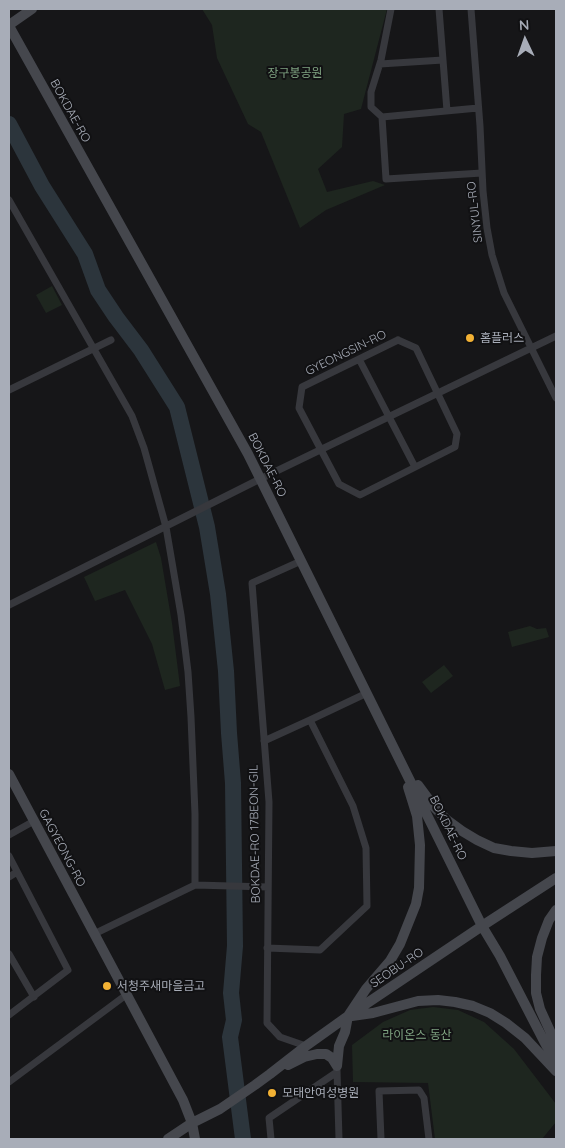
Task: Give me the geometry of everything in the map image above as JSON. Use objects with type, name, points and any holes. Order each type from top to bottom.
[{"type":"street","points":[[9,26],[32,9]]},
{"type":"street","points":[[391,9],[380,64],[371,92],[371,106],[382,117],[386,179],[482,173]]},
{"type":"street","points":[[439,9],[447,111]]},
{"type":"street","name":"SINYUL-RO","points":[[471,9],[482,173],[487,228],[492,255],[504,293],[556,398]]},
{"type":"street","name":"BOKDAE-RO","points":[[9,26],[243,446],[482,926],[500,956],[546,1045],[556,1059]]},
{"type":"street","points":[[380,64],[443,60]]},
{"type":"street","points":[[382,117],[478,108]]},
{"type":"street","points":[[9,200],[132,416],[144,448],[166,527],[181,615],[188,672],[195,814],[195,885]]},
{"type":"street","points":[[9,605],[260,479],[556,336]]},
{"type":"street","points":[[9,390],[111,340]]},
{"type":"street","name":"GYEONGSIN-RO","points":[[398,340],[416,348],[457,434],[455,447],[360,495],[339,484],[299,408],[302,387],[359,359],[398,340]]},
{"type":"street","points":[[359,359],[415,467]]},
{"type":"street","name":"BOKDAE-RO 17BEON-GIL","points":[[301,561],[252,583],[269,802],[267,1023],[280,1037],[306,1046]]},
{"type":"street","points":[[264,741],[366,693]]},
{"type":"street","points":[[267,948],[320,950],[367,906],[366,848],[352,806],[310,720]]},
{"type":"street","points":[[396,751],[435,808],[462,831],[494,848],[532,854],[556,851]]},
{"type":"street","points":[[339,1139],[337,1069],[339,1046],[345,1032],[348,1016],[366,989],[390,961],[400,944],[416,904],[419,888],[420,845],[417,816],[396,751]]},
{"type":"street","name":"GAGYEONG-RO","points":[[9,774],[183,1100],[192,1123],[195,1139]]},
{"type":"street","points":[[9,835],[34,821]]},
{"type":"street","points":[[9,856],[68,970],[9,1016]]},
{"type":"street","points":[[9,877],[17,872]]},
{"type":"street","name":"SEOBU-RO","points":[[192,1123],[220,1108],[270,1074],[348,1016],[556,878]]},
{"type":"street","points":[[94,934],[195,885],[268,888]]},
{"type":"street","points":[[556,910],[549,920],[537,956],[536,993],[540,1009],[556,1044]]},
{"type":"street","points":[[9,954],[34,997]]},
{"type":"street","points":[[9,1082],[126,995]]},
{"type":"street","points":[[348,1016],[373,1013],[418,1001],[438,1000],[473,1006],[490,1013],[506,1023],[525,1038],[556,1071]]},
{"type":"street","points":[[270,1074],[304,1057],[317,1054],[326,1054],[332,1058],[337,1069]]},
{"type":"street","points":[[271,1139],[268,1118],[337,1069]]},
{"type":"street","points":[[381,1139],[379,1092],[419,1090],[424,1098],[429,1139]]},
{"type":"street","points":[[168,1139],[192,1123]]},
{"type":"green space","name":"장구봉공원","points":[[202,9],[387,9],[361,109],[344,114],[342,147],[318,169],[327,192],[373,181],[385,185],[326,210],[300,228],[261,132],[248,124],[217,58],[212,25]]},
{"type":"green space","points":[[52,286],[62,305],[46,313],[36,295]]},
{"type":"green space","points":[[156,542],[161,558],[172,623],[180,686],[165,690],[152,644],[125,590],[95,601],[84,577]]},
{"type":"green space","points":[[530,626],[537,629],[546,628],[549,637],[512,647],[508,632]]},
{"type":"green space","points":[[444,665],[453,676],[431,693],[422,682]]},
{"type":"green space","name":"라이온스 동산","points":[[433,1007],[458,1010],[484,1022],[514,1049],[556,1104],[556,1122],[542,1139],[435,1139],[428,1083],[353,1082],[352,1045],[383,1022],[410,1010]]},
{"type":"waterway","points":[[9,124],[42,186],[85,254],[98,290],[141,350],[177,407],[207,527],[218,594],[226,671],[233,783],[235,946],[231,993],[234,1020],[230,1037],[243,1139]]},
{"type":"place","name":"홈플러스","points":[[470,338]]},
{"type":"place","name":"서청주새마을금고","points":[[107,986]]},
{"type":"place","name":"모태안여성병원","points":[[272,1093]]}]
